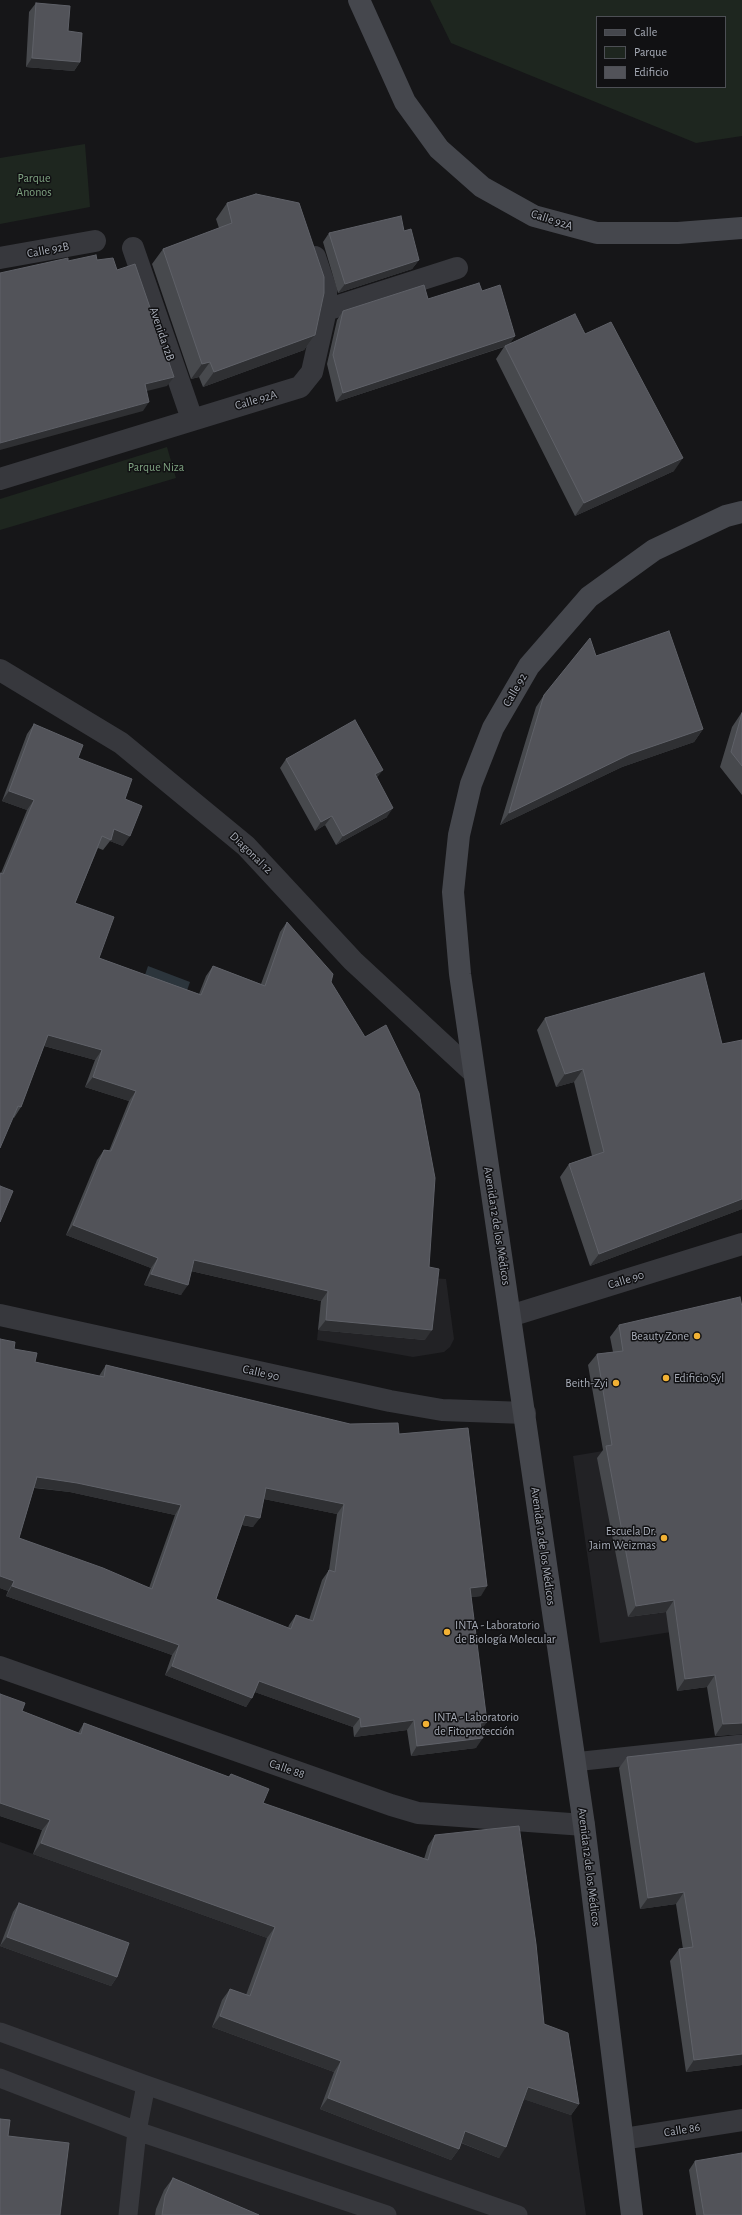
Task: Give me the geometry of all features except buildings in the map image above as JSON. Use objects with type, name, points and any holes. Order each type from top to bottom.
[{"type":"main road","name":"Calle 92A","points":[[359,0],[405,102],[439,149],[482,187],[534,216],[596,233],[678,234],[742,228]]},
{"type":"main road","name":"Calle 92","points":[[460,974],[453,892],[459,835],[471,784],[493,728],[529,666],[589,597],[654,550],[726,516],[742,512]]},
{"type":"main road","name":"Avenida 12 de los Médicos","points":[[460,974],[584,1825],[632,2215]]},
{"type":"street","name":"Calle 92A","points":[[0,479],[300,387],[312,372],[326,310],[326,290],[308,237]]},
{"type":"street","name":"Calle 92B","points":[[0,258],[95,241]]},
{"type":"street","name":"Avenida 12B","points":[[133,248],[192,419]]},
{"type":"street","points":[[326,310],[457,268]]},
{"type":"street","name":"Diagonal 12","points":[[1,675],[121,743],[246,846],[354,961],[474,1073]]},
{"type":"street","name":"Calle 90","points":[[510,1316],[742,1244]]},
{"type":"street","name":"Calle 90","points":[[0,1315],[390,1401],[442,1410],[525,1413]]},
{"type":"street","name":"Calle 88","points":[[0,1667],[391,1805],[418,1813],[584,1825]]},
{"type":"street","name":"Calle 86","points":[[623,2139],[742,2120]]},
{"type":"lane","points":[[574,1762],[742,1744]]},
{"type":"lane","points":[[0,2032],[146,2085],[518,2215]]},
{"type":"lane","points":[[0,2078],[137,2131],[387,2215]]},
{"type":"lane","points":[[128,2215],[137,2131],[146,2085]]},
{"type":"shaded area","points":[[148,966],[190,982],[184,999],[142,984]]},
{"type":"shaded area","points":[[324,1271],[446,1279],[454,1339],[450,1347],[444,1352],[413,1357],[317,1340]]},
{"type":"shaded area","points":[[603,1451],[742,1621],[600,1643],[573,1456]]},
{"type":"shaded area","points":[[0,1842],[561,2044],[586,2215],[0,2215]]},
{"type":"green space","points":[[430,0],[742,0],[742,136],[696,143],[451,43]]},
{"type":"green space","name":"Parque Anonos","points":[[85,144],[90,207],[0,224],[0,158]]},
{"type":"green space","name":"Parque Niza","points":[[167,447],[176,478],[0,530],[0,499]]},
{"type":"place","name":"Beauty Zone","points":[[697,1336]]},
{"type":"place","name":"Edificio Syl","points":[[666,1378]]},
{"type":"place","name":"Beith-Zyi","points":[[616,1383]]},
{"type":"place","name":"Escuela Dr. Jaim Weizmas","points":[[664,1538]]},
{"type":"place","name":"INTA - Laboratorio de Biología Molecular","points":[[447,1632]]},
{"type":"place","name":"INTA - Laboratorio de Fitoprotección","points":[[426,1724]]}]
